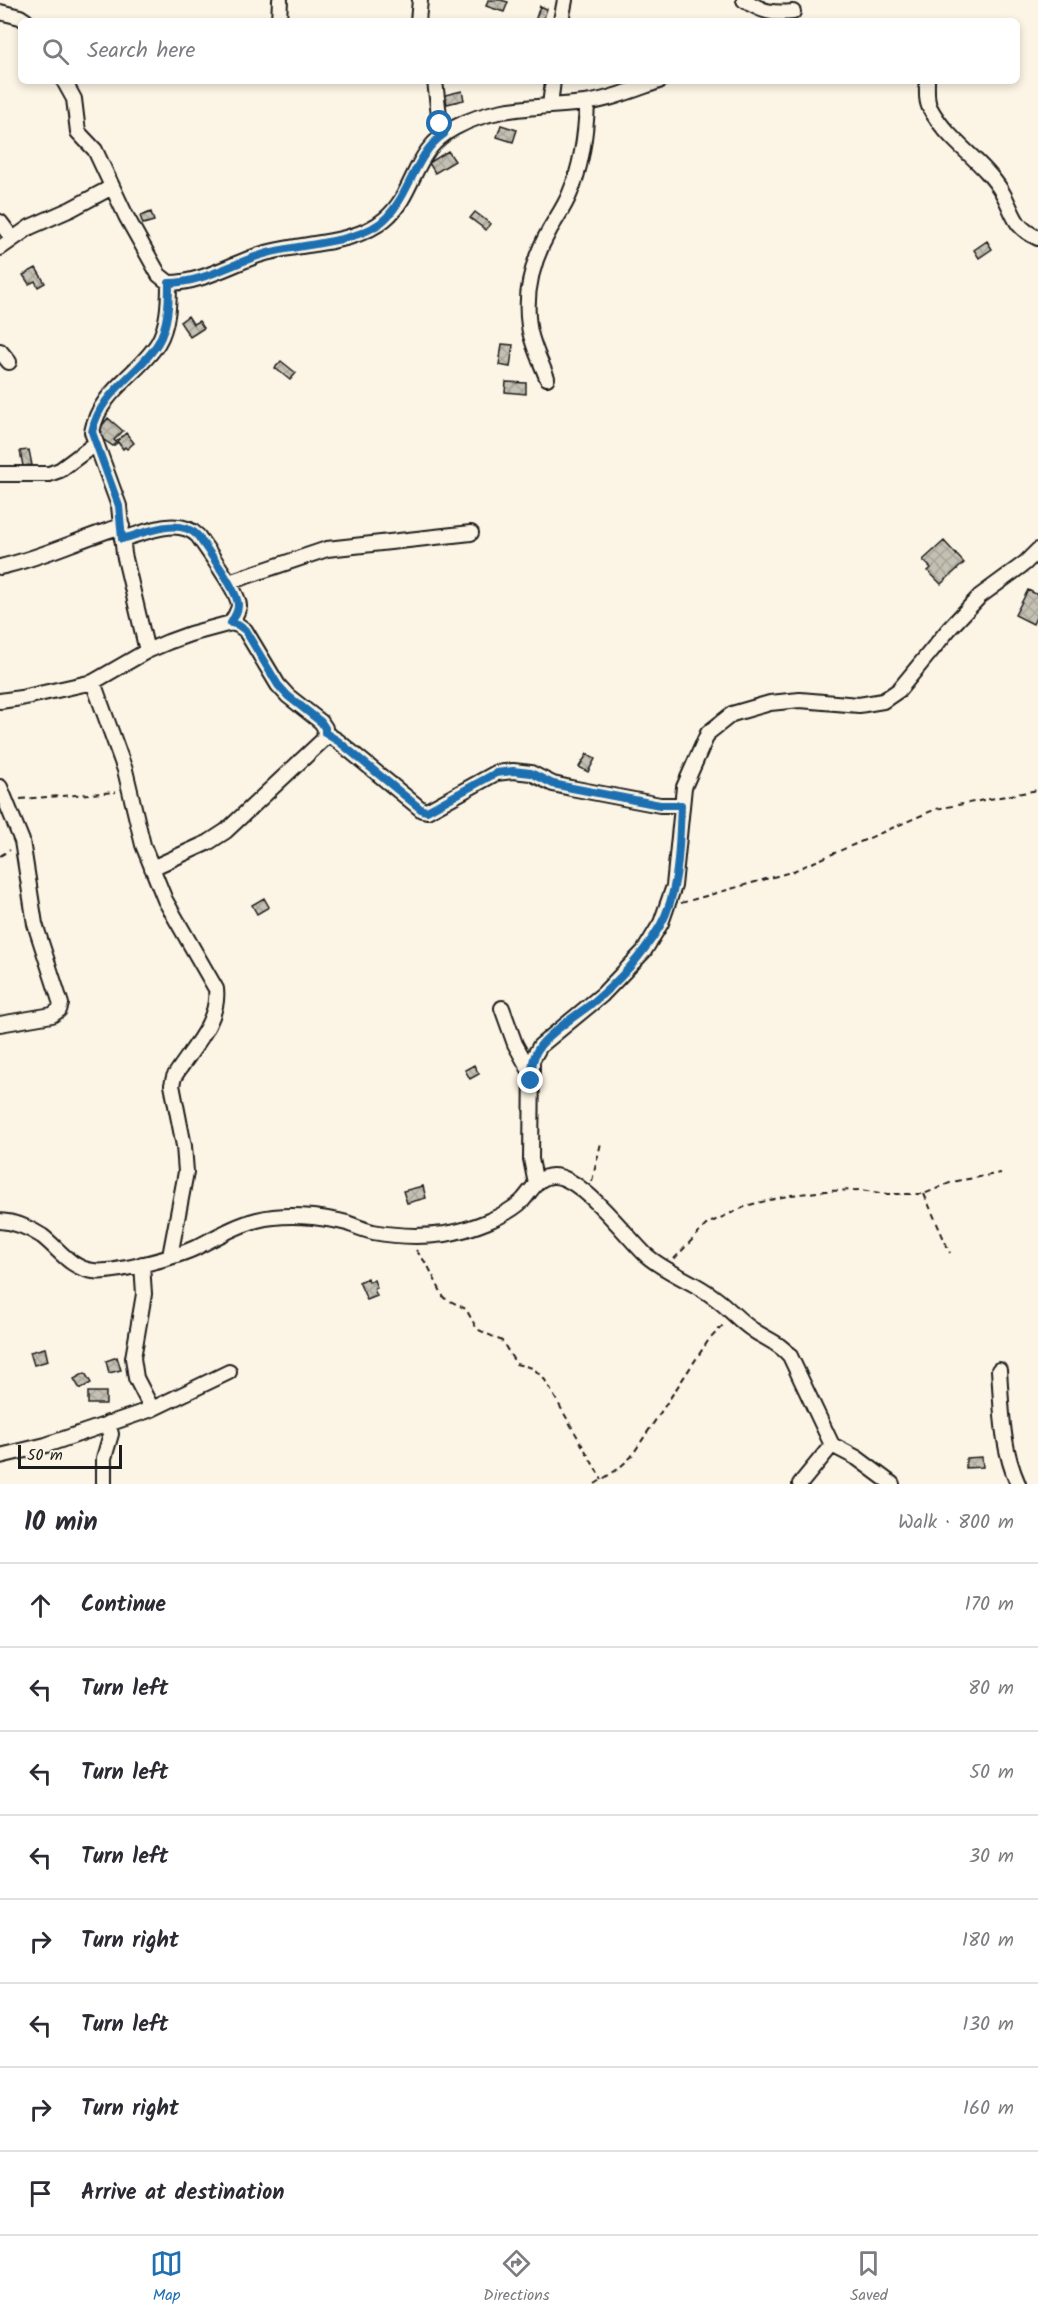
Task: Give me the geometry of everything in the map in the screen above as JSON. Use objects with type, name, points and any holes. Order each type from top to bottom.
[{"type":"street","points":[[279,18],[280,0]]},
{"type":"street","points":[[418,18],[420,0]]},
{"type":"street","points":[[562,18],[565,0]]},
{"type":"street","points":[[744,0],[765,12],[793,14]]},
{"type":"street","points":[[0,12],[22,18]]},
{"type":"street","points":[[66,84],[75,99],[78,132],[95,150],[126,216],[159,275],[169,283],[178,283],[219,272],[260,255],[300,245],[345,238],[371,229],[386,219],[400,201],[423,155],[444,134],[456,127],[488,115],[529,106],[587,103],[649,84]]},
{"type":"street","points":[[435,84],[440,124],[444,134]]},
{"type":"street","points":[[550,105],[553,84]]},
{"type":"street","points":[[927,84],[929,106],[938,120],[955,141],[985,168],[1003,193],[1016,223],[1038,238]]},
{"type":"street","points":[[547,378],[529,327],[528,293],[533,265],[543,241],[570,194],[575,179],[586,129],[587,103]]},
{"type":"street","points":[[0,248],[30,227],[112,187]]},
{"type":"street","points":[[0,222],[12,238]]},
{"type":"street","points":[[147,651],[123,554],[122,533],[113,489],[92,432],[100,409],[115,389],[153,349],[161,336],[167,310],[169,283]]},
{"type":"street","points":[[0,474],[49,474],[60,470],[95,444]]},
{"type":"street","points":[[0,567],[122,533],[180,526],[192,529],[229,582],[239,608],[231,623]]},
{"type":"street","points":[[229,582],[327,549],[359,543],[471,533]]},
{"type":"street","points":[[536,1184],[531,1159],[532,1060],[540,1046],[602,995],[644,951],[661,923],[674,886],[684,787],[708,733],[732,714],[770,703],[800,700],[859,705],[883,701],[899,690],[949,629],[980,596],[1025,563],[1038,550]]},
{"type":"street","points":[[0,701],[93,682],[147,651],[190,634],[231,623],[245,630],[278,685],[288,696],[321,722],[325,733],[321,742],[226,831],[209,842],[152,868]]},
{"type":"street","points":[[93,682],[125,770],[136,822],[152,868],[165,900],[216,989],[218,1002],[211,1020],[182,1064],[172,1085],[184,1146],[186,1172],[170,1256]]},
{"type":"street","points":[[325,733],[338,741],[422,810],[427,811],[496,773],[513,771],[531,773],[553,784],[572,788],[660,805],[681,805]]},
{"type":"street","points":[[0,1024],[52,1015],[59,1010],[61,1004],[35,924],[22,842],[3,793]]},
{"type":"street","points":[[502,1008],[515,1044],[531,1073]]},
{"type":"street","points":[[0,1221],[16,1222],[26,1227],[43,1237],[62,1257],[93,1271],[122,1269],[192,1249],[234,1227],[276,1216],[346,1223],[373,1232],[407,1235],[446,1233],[499,1217],[523,1200],[544,1178],[554,1176],[566,1179],[590,1196],[646,1254],[666,1269],[716,1298],[754,1331],[785,1350],[790,1356],[832,1445],[857,1458],[892,1484]]},
{"type":"street","points":[[142,1264],[144,1294],[133,1358],[136,1378],[152,1409]]},
{"type":"street","points":[[999,1370],[1001,1421],[1012,1471],[1018,1484]]},
{"type":"street","points":[[0,1456],[46,1445],[152,1409],[228,1372]]},
{"type":"street","points":[[104,1484],[104,1458],[111,1434],[108,1423]]},
{"type":"street","points":[[800,1484],[832,1445]]},
{"type":"path","points":[[3,793],[90,795],[129,790]]},
{"type":"path","points":[[667,907],[791,872],[936,809],[1038,790]]},
{"type":"path","points":[[590,1196],[601,1143]]},
{"type":"path","points":[[666,1269],[682,1248],[707,1224],[749,1205],[791,1195],[825,1191],[860,1190],[887,1194],[924,1194],[952,1182],[1001,1173]]},
{"type":"path","points":[[924,1194],[950,1253]]},
{"type":"path","points":[[407,1235],[428,1266],[444,1298],[466,1309],[477,1329],[502,1341],[516,1364],[533,1368],[545,1380],[602,1480]]},
{"type":"path","points":[[595,1484],[618,1469],[631,1457],[708,1341],[732,1314]]},
{"type":"building","points":[[488,0],[508,2],[504,12],[486,6]]},
{"type":"building","points":[[540,6],[547,9],[544,18],[536,18]]},
{"type":"building","points":[[462,91],[464,100],[447,104],[445,95]]},
{"type":"building","points":[[501,125],[517,130],[513,142],[497,137]]},
{"type":"building","points":[[448,151],[455,161],[435,173],[429,163]]},
{"type":"building","points":[[151,212],[154,221],[143,224],[140,216]]},
{"type":"building","points":[[475,212],[491,224],[486,230],[470,218]]},
{"type":"building","points":[[987,241],[992,249],[979,258],[974,250]]},
{"type":"building","points":[[36,268],[45,283],[38,287],[35,281],[29,284],[23,275]]},
{"type":"building","points":[[188,316],[193,324],[199,321],[204,328],[190,337],[180,322]]},
{"type":"building","points":[[502,344],[513,345],[510,367],[499,365]]},
{"type":"building","points":[[281,361],[296,373],[290,380],[275,368]]},
{"type":"building","points":[[506,382],[526,383],[526,394],[505,392]]},
{"type":"building","points":[[108,418],[123,431],[114,440],[117,443],[113,446],[98,436],[102,432],[99,429]]},
{"type":"building","points":[[126,433],[134,443],[127,449],[125,447],[123,449],[117,441]]},
{"type":"building","points":[[29,450],[32,465],[23,466],[20,451]]},
{"type":"building","points":[[944,541],[964,563],[941,584],[928,571],[931,568],[923,560]]},
{"type":"building","points":[[1028,590],[1038,595],[1038,613],[1033,624],[1015,615]]},
{"type":"building","points":[[587,754],[595,759],[588,772],[579,767]]},
{"type":"building","points":[[264,898],[269,907],[257,914],[252,905]]},
{"type":"building","points":[[474,1065],[479,1074],[470,1079],[465,1070]]},
{"type":"building","points":[[423,1186],[426,1198],[407,1203],[403,1191]]},
{"type":"building","points":[[368,1278],[369,1282],[374,1280],[377,1296],[367,1300],[359,1282]]},
{"type":"building","points":[[45,1348],[48,1361],[34,1365],[30,1352]]},
{"type":"building","points":[[117,1357],[121,1370],[109,1373],[106,1361]]},
{"type":"building","points":[[85,1373],[91,1383],[80,1389],[74,1379]]},
{"type":"building","points":[[88,1392],[106,1392],[106,1404],[88,1404]]},
{"type":"building","points":[[982,1457],[983,1467],[966,1468],[966,1458]]},
{"type":"route","points":[[440,124],[444,134],[423,155],[400,201],[386,219],[371,229],[345,238],[300,245],[260,255],[219,272],[178,283],[169,283],[169,300],[158,343],[115,389],[100,409],[92,432],[119,506],[122,539],[162,528],[180,526],[192,529],[229,582],[237,598],[239,608],[231,623],[245,630],[278,685],[299,706],[321,722],[325,733],[338,741],[422,810],[427,811],[496,773],[513,771],[531,773],[553,784],[572,788],[660,805],[681,805],[674,886],[661,923],[644,951],[602,995],[540,1046],[532,1060],[531,1081]]}]
